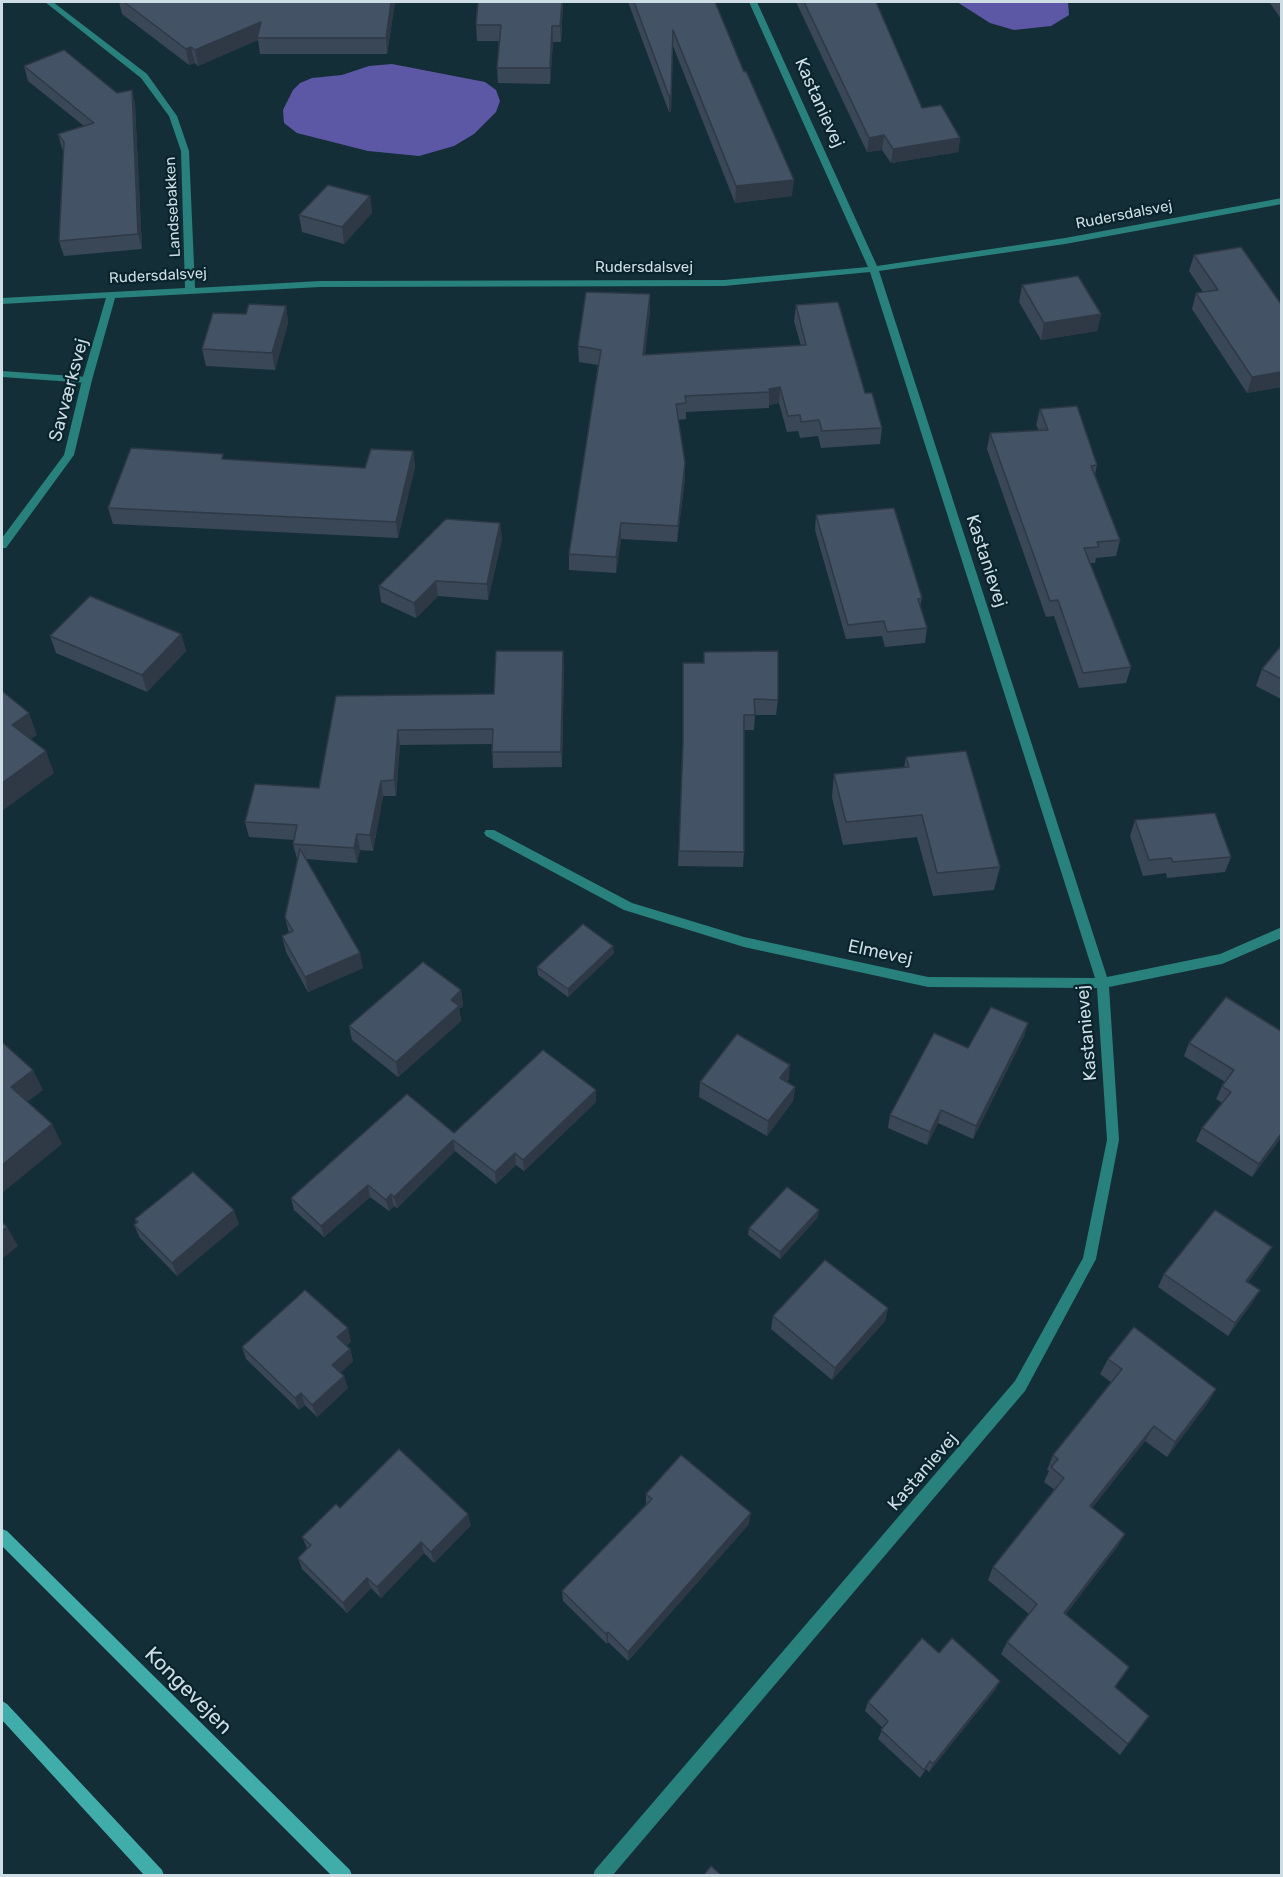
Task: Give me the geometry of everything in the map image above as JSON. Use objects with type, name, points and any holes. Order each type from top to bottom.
[{"type":"main road","name":"Kongevejen","points":[[2,1536],[344,1875]]},
{"type":"main road","points":[[2,1709],[156,1875]]},
{"type":"street","name":"Landsebakken","points":[[49,2],[144,76],[173,116],[184,151],[190,289]]},
{"type":"street","name":"Kastanievej","points":[[601,1875],[1020,1386],[1089,1259],[1113,1140],[1103,982],[874,269],[753,2]]},
{"type":"street","name":"Rudersdalsvej","points":[[2,301],[190,289],[320,284],[724,283],[874,269],[1065,241],[1281,201]]},
{"type":"street","name":"Savværksvej","points":[[2,545],[44,492],[69,455],[87,380],[112,294]]},
{"type":"street","points":[[2,374],[87,380]]},
{"type":"street","name":"Elmevej","points":[[490,833],[628,907],[744,942],[928,982],[1103,982],[1222,959],[1281,933]]},
{"type":"shaded area","points":[[957,2],[1068,2],[1069,15],[1051,26],[1014,30],[990,23]]},
{"type":"shaded area","points":[[392,64],[485,82],[496,90],[500,101],[496,112],[474,134],[454,146],[419,156],[368,151],[297,133],[284,123],[283,110],[293,90],[300,83],[312,78],[342,75],[369,66]]},
{"type":"building","points":[[124,2],[391,2],[386,38],[257,38],[261,22],[195,50],[191,47],[186,49]]},
{"type":"building","points":[[478,2],[562,2],[560,26],[552,26],[550,68],[497,68],[501,25],[476,25]]},
{"type":"building","points":[[634,2],[715,2],[744,72],[746,71],[794,180],[736,186],[673,30],[671,96],[669,96]]},
{"type":"building","points":[[804,2],[876,2],[922,108],[941,105],[960,138],[893,149],[884,135],[869,138]]},
{"type":"building","points":[[64,50],[117,93],[132,90],[138,234],[59,241],[64,142],[58,134],[94,123],[24,66]]},
{"type":"building","points":[[328,185],[370,196],[342,227],[299,215]]},
{"type":"building","points":[[1241,247],[1281,304],[1281,372],[1252,377],[1196,293],[1218,290],[1194,255]]},
{"type":"building","points":[[1078,276],[1101,314],[1044,323],[1022,285]]},
{"type":"building","points":[[586,292],[650,294],[643,355],[806,345],[796,305],[838,302],[865,393],[872,393],[882,428],[822,431],[819,420],[801,422],[800,415],[788,416],[780,387],[769,389],[770,392],[685,396],[686,403],[676,404],[685,463],[678,526],[621,523],[616,557],[569,554],[601,350],[578,346]]},
{"type":"building","points":[[249,304],[286,306],[272,353],[202,349],[213,313],[246,314]]},
{"type":"building","points":[[1077,406],[1097,465],[1091,466],[1120,540],[1097,542],[1099,547],[1084,548],[1131,667],[1083,673],[1058,600],[1050,601],[990,433],[1048,430],[1040,409]]},
{"type":"building","points":[[131,448],[223,454],[222,459],[365,468],[371,449],[413,451],[396,522],[108,508]]},
{"type":"building","points":[[894,508],[922,598],[918,599],[927,628],[887,632],[884,621],[848,625],[816,515]]},
{"type":"building","points":[[446,519],[500,523],[487,584],[436,581],[414,603],[379,586]]},
{"type":"building","points":[[90,596],[181,634],[142,675],[50,636]]},
{"type":"building","points":[[1281,646],[1281,679],[1262,669]]},
{"type":"building","points":[[496,651],[563,651],[561,752],[492,752],[493,729],[398,730],[394,780],[381,781],[370,835],[357,834],[354,848],[293,844],[297,825],[245,822],[255,784],[319,788],[336,696],[494,694]]},
{"type":"building","points":[[778,651],[778,700],[754,699],[755,715],[744,715],[744,852],[679,851],[683,663],[704,663],[704,652]]},
{"type":"building","points":[[2,691],[29,713],[12,725],[46,751],[2,783]]},
{"type":"building","points":[[966,751],[1000,867],[937,873],[922,815],[846,822],[834,774],[909,767],[906,757]]},
{"type":"building","points":[[1215,813],[1231,857],[1173,862],[1171,858],[1149,860],[1135,820]]},
{"type":"building","points":[[300,849],[360,953],[305,977],[282,936],[293,931],[285,917]]},
{"type":"building","points":[[583,924],[613,946],[568,989],[537,967]]},
{"type":"building","points":[[423,962],[461,990],[451,1000],[459,1006],[396,1062],[349,1026]]},
{"type":"building","points":[[1226,997],[1281,1031],[1281,1134],[1259,1164],[1202,1128],[1231,1092],[1222,1086],[1234,1070],[1189,1043]]},
{"type":"building","points":[[991,1007],[1028,1023],[976,1126],[941,1110],[930,1132],[890,1115],[934,1033],[968,1048]]},
{"type":"building","points":[[737,1034],[790,1065],[780,1078],[795,1087],[768,1121],[700,1082]]},
{"type":"building","points":[[2,1042],[33,1070],[11,1087],[52,1124],[2,1165]]},
{"type":"building","points":[[543,1050],[596,1090],[523,1160],[515,1153],[495,1172],[453,1140],[394,1197],[391,1194],[386,1200],[368,1185],[321,1226],[291,1198],[407,1094],[454,1133]]},
{"type":"building","points":[[193,1172],[234,1210],[172,1263],[134,1225],[138,1222],[135,1219]]},
{"type":"building","points":[[787,1187],[819,1210],[780,1252],[749,1228]]},
{"type":"building","points":[[1215,1210],[1272,1247],[1246,1281],[1260,1290],[1235,1323],[1164,1274]]},
{"type":"building","points":[[825,1260],[888,1308],[835,1368],[773,1316]]},
{"type":"building","points":[[305,1290],[348,1328],[337,1337],[350,1349],[332,1365],[344,1376],[312,1405],[301,1393],[295,1398],[242,1347]]},
{"type":"building","points":[[1134,1327],[1216,1389],[1175,1442],[1154,1426],[1090,1506],[1125,1534],[1064,1613],[1129,1667],[1115,1687],[1149,1716],[1128,1744],[1007,1642],[1037,1604],[993,1567],[1064,1478],[1051,1467],[1058,1459],[1053,1455],[1122,1369],[1108,1359]]},
{"type":"building","points":[[399,1449],[468,1514],[431,1552],[421,1542],[377,1587],[367,1578],[343,1603],[298,1558],[311,1545],[302,1537],[336,1504],[340,1508]]},
{"type":"building","points":[[681,1455],[751,1513],[628,1652],[562,1591],[652,1499],[646,1494]]},
{"type":"building","points":[[922,1638],[939,1653],[952,1638],[1000,1681],[933,1764],[930,1761],[924,1770],[881,1730],[888,1721],[868,1702]]},
{"type":"building","points":[[711,1866],[721,1875],[704,1875]]}]
